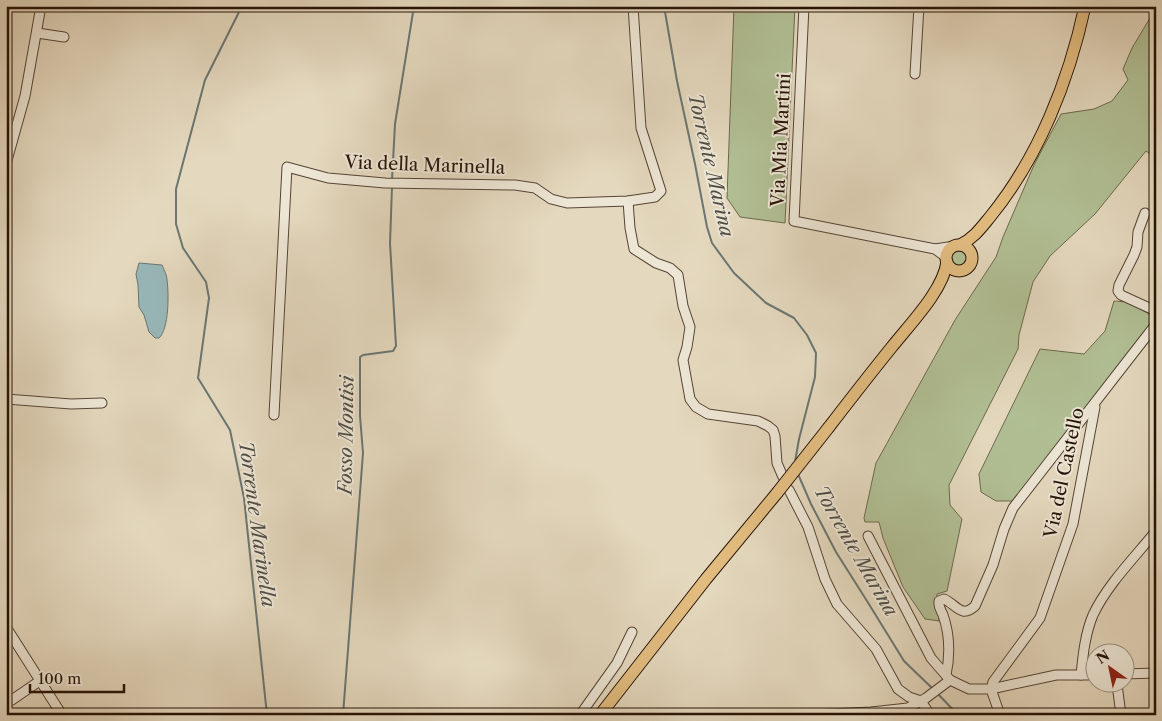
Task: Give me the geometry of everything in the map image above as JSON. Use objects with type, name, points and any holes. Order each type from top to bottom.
[{"type":"main road","points":[[600,715],[711,572],[777,493],[926,303],[941,281],[946,269],[946,259],[949,250],[974,236],[1006,197],[1047,122],[1066,75],[1085,6]]},
{"type":"main road","points":[[941,281],[958,271],[968,268],[972,262],[974,236]]},
{"type":"main road","points":[[958,245],[967,248],[972,254]]},
{"type":"main road","points":[[946,259],[951,268],[958,271]]},
{"type":"street","points":[[6,164],[25,96],[40,6]]},
{"type":"street","name":"Via della Marinella","points":[[274,414],[286,167],[328,178],[396,184],[515,185],[535,188],[551,199],[567,203],[628,201],[655,197],[660,191],[641,128],[633,6]]},
{"type":"street","name":"Via Mia Martini","points":[[804,6],[794,221],[935,250],[958,245]]},
{"type":"street","points":[[916,74],[919,6]]},
{"type":"street","points":[[37,33],[64,37]]},
{"type":"street","points":[[628,201],[634,249],[656,263],[670,268],[678,275],[683,306],[690,327],[688,347],[683,360],[690,399],[696,407],[708,414],[758,421],[773,430],[777,463],[782,477]]},
{"type":"street","points":[[1145,213],[1138,232],[1137,247],[1118,291],[1121,295],[1156,311]]},
{"type":"street","name":"Via Mia Martini","points":[[935,250],[946,259]]},
{"type":"street","name":"Via del Castello","points":[[991,689],[993,682],[1040,618],[1073,524],[1095,404],[1156,324]]},
{"type":"street","points":[[6,399],[71,404],[102,403]]},
{"type":"street","points":[[811,715],[871,713],[908,708],[947,680],[950,660],[948,639],[943,614],[939,608],[939,601],[941,599],[947,600],[955,607],[966,612],[975,606],[993,565],[1004,529],[1013,508],[1095,404]]},
{"type":"street","points":[[789,490],[808,527],[825,579],[838,604],[876,650],[898,689],[909,697],[923,699]]},
{"type":"street","points":[[868,536],[930,658],[947,680],[969,689],[991,689],[1056,676],[1081,675],[1085,644],[1094,614],[1112,586],[1156,532]]},
{"type":"street","points":[[6,627],[62,715]]},
{"type":"street","points":[[580,715],[617,663],[632,632]]},
{"type":"street","points":[[1134,674],[1156,674]]},
{"type":"street","points":[[6,704],[41,680]]},
{"type":"street","points":[[991,689],[1000,715]]},
{"type":"street","points":[[1118,694],[1121,715]]},
{"type":"street","points":[[923,699],[930,715]]},
{"type":"green space","points":[[734,6],[795,6],[785,223],[740,217],[727,198]]},
{"type":"green space","points":[[1156,8],[1156,158],[1146,151],[1095,214],[1050,256],[1033,282],[1019,335],[1018,349],[949,485],[950,505],[962,519],[947,591],[937,594],[939,621],[925,619],[903,587],[883,538],[879,522],[865,522],[864,518],[876,463],[955,320],[996,257],[1034,165],[1061,114],[1094,109],[1112,101],[1128,80],[1123,69],[1132,48]]},
{"type":"green space","points":[[960,248],[967,251],[970,258],[967,265],[960,268],[953,265],[950,258],[953,251]]},
{"type":"green space","points":[[1114,301],[1127,302],[1155,317],[1128,355],[1014,501],[996,501],[981,492],[979,474],[1040,349],[1084,354],[1105,331]]},
{"type":"water","points":[[139,263],[162,265],[166,276],[168,311],[165,327],[159,338],[155,338],[149,332],[144,315],[139,307],[136,274]]},
{"type":"waterway","name":"Torrente Marinella","points":[[242,6],[205,80],[176,189],[176,224],[183,248],[206,282],[209,298],[198,378],[230,430],[244,498],[267,715]]},
{"type":"waterway","name":"Fosso Montisi","points":[[392,180],[395,124],[414,6]]},
{"type":"waterway","name":"Torrente Marina","points":[[664,6],[677,81],[707,227],[712,243],[734,273],[766,303],[794,318],[807,335],[816,353],[815,377],[795,462]]},
{"type":"waterway","name":"Fosso Montisi","points":[[343,715],[363,453],[360,416],[360,357],[393,351],[396,346],[390,243],[392,187]]},
{"type":"waterway","name":"Torrente Marina","points":[[798,474],[836,552],[904,661],[933,689]]},
{"type":"waterway","name":"Torrente Marina","points":[[938,694],[958,715]]}]
